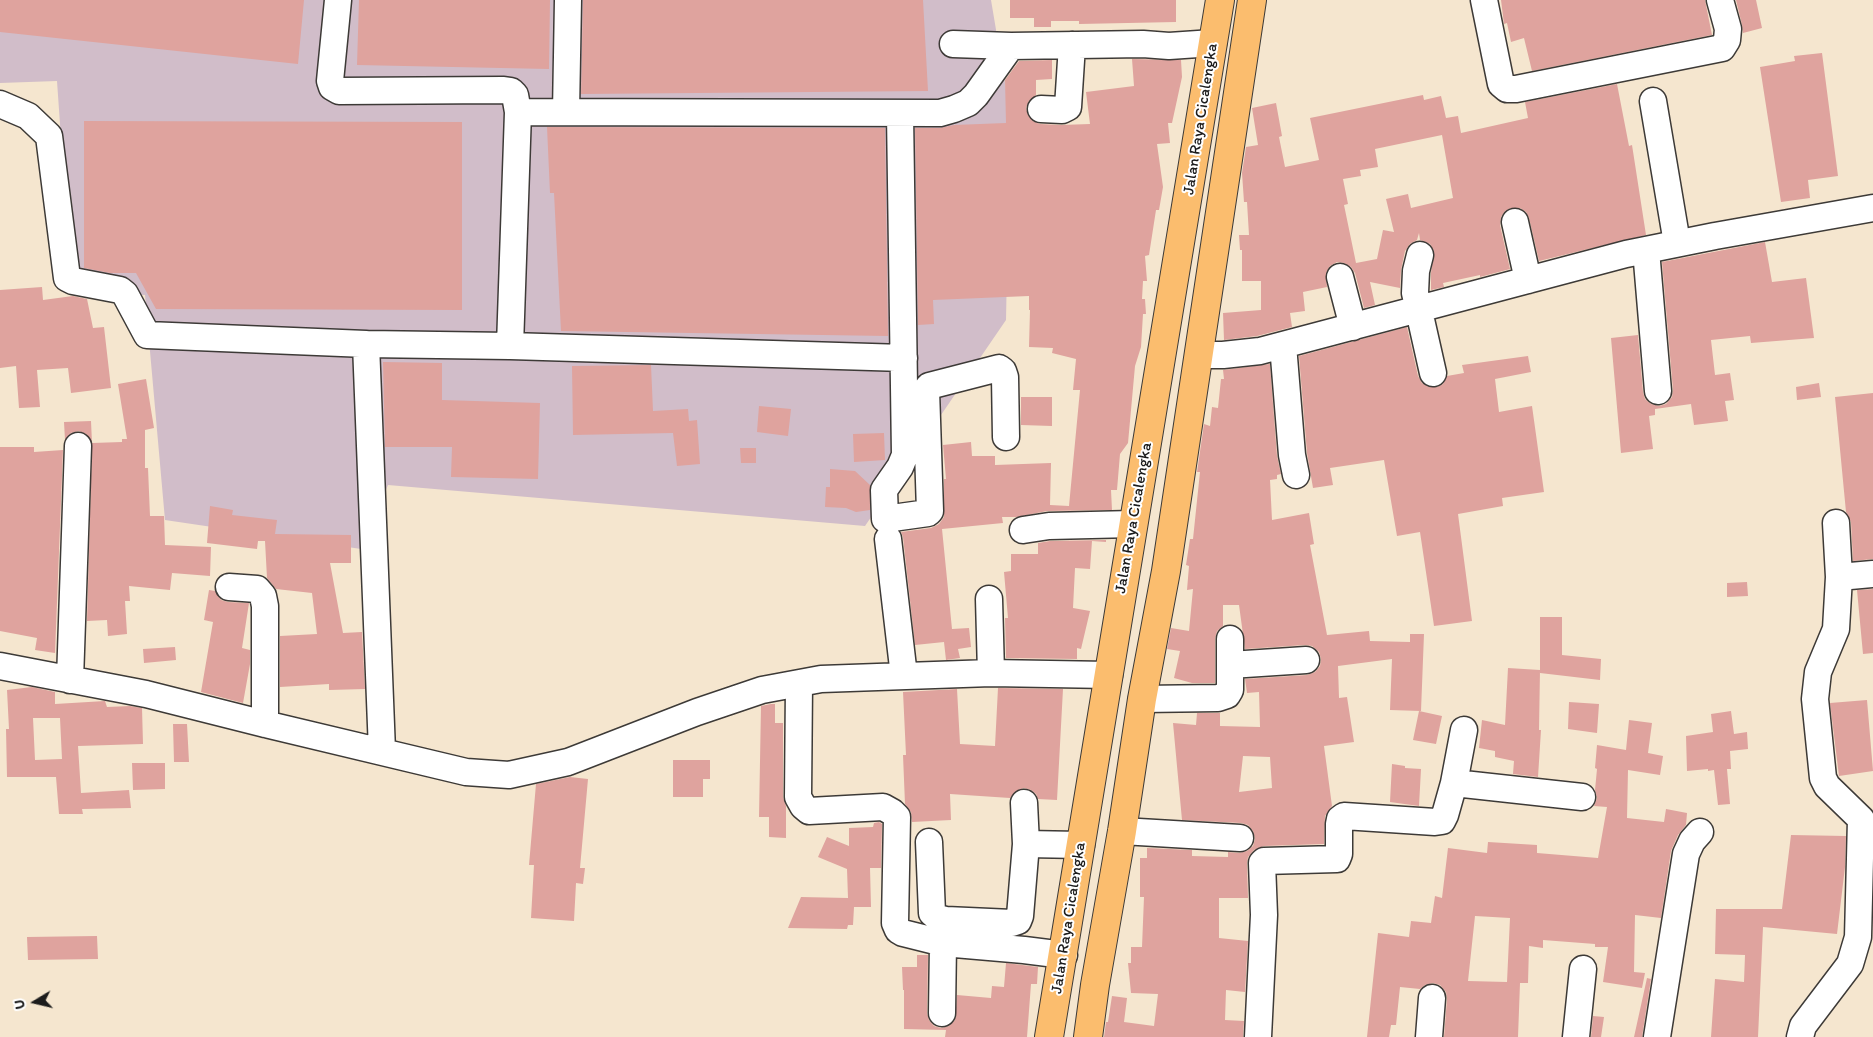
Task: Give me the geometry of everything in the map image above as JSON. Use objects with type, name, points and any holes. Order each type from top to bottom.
[{"type":"highway","name":"Jalan Raya Cicalengka","points":[[1050,1037],[1126,563],[1220,0]]},
{"type":"highway","name":"Jalan Raya Cicalengka","points":[[1088,1037],[1142,699],[1166,571],[1252,0]]},
{"type":"highway","points":[[1126,563],[1166,571]]},
{"type":"street","points":[[338,0],[330,81],[332,87],[339,91],[511,91],[516,95],[518,112],[510,346]]},
{"type":"street","points":[[566,112],[568,0]]},
{"type":"street","points":[[1484,0],[1501,84],[1507,89],[1516,89],[1722,48],[1727,40],[1728,29],[1720,0]]},
{"type":"street","points":[[953,44],[1011,46],[1143,44],[1169,46],[1213,43]]},
{"type":"street","points":[[1041,109],[1062,110],[1068,107],[1072,45]]},
{"type":"street","points":[[518,112],[900,114],[940,112],[968,103],[976,95],[1011,46]]},
{"type":"street","points":[[1653,101],[1677,243]]},
{"type":"street","points":[[0,104],[28,116],[49,136],[67,278],[73,281],[120,290],[125,294],[147,335],[366,344],[510,346],[904,358]]},
{"type":"street","points":[[900,114],[905,454],[900,467],[884,490],[885,519],[928,513],[930,510],[926,390],[929,386],[999,368],[1003,371],[1005,377],[1006,437]]},
{"type":"street","points":[[1200,355],[1246,353],[1283,345],[1646,250],[1873,208]]},
{"type":"street","points":[[1515,222],[1528,280]]},
{"type":"street","points":[[1646,250],[1658,392]]},
{"type":"street","points":[[1420,255],[1415,285],[1418,309],[1433,373]]},
{"type":"street","points":[[1340,277],[1353,327]]},
{"type":"street","points":[[366,344],[382,751]]},
{"type":"street","points":[[1283,345],[1292,455],[1296,475]]},
{"type":"street","points":[[70,680],[78,446]]},
{"type":"street","points":[[1800,1037],[1803,1026],[1850,964],[1858,937],[1861,819],[1828,786],[1823,778],[1816,699],[1818,672],[1836,629],[1839,577],[1836,523]]},
{"type":"street","points":[[1023,530],[1049,526],[1133,524]]},
{"type":"street","points":[[888,539],[904,676]]},
{"type":"street","points":[[1839,577],[1873,574]]},
{"type":"street","points":[[229,587],[257,589],[263,596],[265,606],[265,724]]},
{"type":"street","points":[[990,599],[991,673]]},
{"type":"street","points":[[1142,699],[1218,698],[1227,695],[1230,690],[1230,639]]},
{"type":"street","points":[[1230,665],[1306,660]]},
{"type":"street","points":[[0,666],[146,694],[466,772],[509,775],[568,762],[697,712],[762,690],[822,679],[991,673],[1109,675]]},
{"type":"street","points":[[799,684],[798,797],[803,806],[809,811],[883,807],[897,817],[895,923],[898,930],[903,933],[944,943],[1064,955]]},
{"type":"street","points":[[1258,1037],[1264,915],[1262,864],[1264,861],[1337,859],[1339,854],[1338,824],[1344,816],[1435,822],[1442,820],[1454,783],[1464,730]]},
{"type":"street","points":[[1454,783],[1582,797]]},
{"type":"street","points":[[929,842],[932,913],[938,918],[946,920],[1012,923],[1018,921],[1026,844],[1024,803]]},
{"type":"street","points":[[1122,831],[1240,838]]},
{"type":"street","points":[[1656,1037],[1686,854],[1692,841],[1700,832]]},
{"type":"street","points":[[1026,844],[1081,845]]},
{"type":"street","points":[[942,1012],[944,943]]},
{"type":"street","points":[[1576,1037],[1583,968]]},
{"type":"street","points":[[1429,1037],[1432,998]]},
{"type":"shaded area","points":[[0,0],[991,0],[1010,113],[1006,320],[865,526],[388,485],[361,549],[165,520],[145,295],[63,292],[66,210],[57,81],[0,83]]},
{"type":"building","points":[[0,0],[304,0],[298,64],[0,32]]},
{"type":"building","points":[[359,0],[550,0],[549,69],[357,65]]},
{"type":"building","points":[[583,0],[923,0],[928,91],[581,94]]},
{"type":"building","points":[[1010,0],[1176,0],[1176,22],[1079,24],[1079,21],[1051,21],[1051,27],[1034,27],[1034,18],[1010,18]]},
{"type":"building","points":[[1501,0],[1705,0],[1712,35],[1532,71],[1524,38],[1511,42],[1507,23],[1504,24]]},
{"type":"building","points":[[1736,0],[1756,0],[1762,28],[1743,33]]},
{"type":"building","points":[[1822,53],[1838,176],[1808,180],[1810,198],[1781,202],[1760,67],[1795,61],[1794,56]]},
{"type":"building","points":[[1132,59],[1181,60],[1182,77],[1172,123],[1168,123],[1170,143],[1157,144],[1163,187],[1159,210],[1156,210],[1149,255],[1145,256],[1147,281],[1143,281],[1142,299],[1145,299],[1146,314],[1143,314],[1141,347],[1135,366],[1128,443],[1120,454],[1117,490],[1111,490],[1112,510],[1047,511],[1017,517],[1002,517],[1003,523],[942,529],[952,629],[969,628],[971,647],[958,649],[960,658],[946,660],[944,642],[915,645],[901,532],[931,528],[939,524],[944,517],[944,479],[946,479],[943,445],[971,442],[972,456],[995,456],[995,465],[1051,463],[1050,505],[1069,506],[1080,390],[1073,390],[1076,359],[1052,353],[1053,348],[1029,347],[1029,296],[933,300],[934,324],[918,325],[915,128],[1006,123],[1005,80],[1019,61],[1052,60],[1052,79],[1036,80],[1036,95],[1029,101],[1026,108],[1028,115],[1033,121],[1040,124],[1090,124],[1086,92],[1134,86]]},
{"type":"building","points":[[1617,84],[1629,146],[1632,145],[1646,235],[1539,261],[1526,212],[1520,208],[1511,208],[1505,211],[1501,217],[1500,225],[1510,269],[1480,277],[1480,275],[1443,283],[1444,287],[1431,290],[1434,251],[1430,244],[1420,240],[1419,233],[1417,240],[1410,244],[1405,251],[1400,288],[1370,282],[1375,305],[1364,308],[1355,273],[1351,267],[1337,262],[1330,266],[1326,273],[1327,287],[1303,292],[1305,311],[1290,313],[1292,327],[1257,336],[1224,340],[1223,313],[1261,310],[1261,281],[1242,281],[1242,250],[1240,250],[1239,235],[1249,235],[1247,202],[1244,202],[1242,173],[1246,147],[1258,145],[1252,108],[1276,103],[1282,136],[1279,137],[1285,167],[1319,160],[1310,118],[1423,95],[1424,100],[1441,96],[1446,118],[1458,116],[1461,133],[1528,118],[1525,102]],"holes":[[[1442,135],[1453,198],[1411,208],[1408,194],[1386,199],[1394,232],[1383,230],[1377,259],[1356,263],[1344,205],[1348,204],[1343,179],[1361,176],[1360,170],[1378,167],[1375,149]]]},
{"type":"building","points":[[84,121],[462,122],[462,310],[156,309],[136,273],[110,273],[84,268]]},
{"type":"building","points":[[547,127],[885,128],[888,336],[561,331],[554,193],[550,193]]},
{"type":"building","points":[[1765,242],[1772,282],[1806,278],[1814,338],[1751,343],[1750,336],[1711,340],[1715,375],[1730,373],[1734,400],[1725,401],[1728,421],[1694,425],[1691,404],[1655,409],[1655,415],[1649,416],[1653,449],[1621,453],[1611,338],[1638,335],[1645,399],[1651,404],[1659,406],[1666,404],[1672,397],[1673,390],[1662,262]]},
{"type":"building","points":[[42,287],[43,300],[73,296],[87,299],[93,328],[104,327],[111,388],[71,393],[68,368],[37,370],[40,407],[19,408],[16,366],[0,368],[0,290]]},
{"type":"building","points":[[1407,327],[1418,376],[1422,383],[1429,387],[1437,387],[1443,384],[1447,376],[1464,373],[1462,365],[1528,356],[1531,372],[1495,379],[1499,412],[1532,406],[1544,492],[1502,498],[1503,506],[1458,514],[1472,621],[1434,626],[1420,532],[1397,536],[1384,460],[1330,468],[1333,485],[1313,488],[1307,453],[1299,356]]},
{"type":"building","points":[[383,362],[442,363],[442,400],[540,403],[538,479],[451,477],[452,447],[385,447]]},
{"type":"building","points":[[1270,364],[1277,456],[1281,474],[1277,475],[1277,479],[1270,480],[1272,520],[1309,513],[1314,544],[1310,545],[1327,635],[1369,631],[1370,641],[1410,642],[1410,634],[1424,634],[1421,711],[1390,710],[1392,659],[1338,666],[1339,698],[1347,697],[1354,742],[1324,746],[1332,806],[1325,816],[1324,844],[1264,846],[1254,850],[1248,857],[1247,863],[1248,898],[1219,898],[1219,938],[1248,941],[1245,992],[1226,990],[1225,1020],[1244,1021],[1243,1037],[1104,1037],[1112,996],[1127,998],[1124,1022],[1154,1026],[1158,994],[1131,993],[1128,963],[1131,963],[1131,947],[1142,947],[1144,897],[1140,897],[1140,858],[1147,858],[1147,848],[1192,850],[1192,856],[1228,857],[1228,852],[1239,853],[1247,851],[1253,846],[1255,839],[1253,831],[1248,825],[1241,823],[1182,820],[1173,723],[1196,725],[1197,713],[1220,713],[1220,726],[1260,727],[1259,692],[1247,693],[1245,679],[1307,675],[1315,672],[1320,666],[1319,652],[1312,646],[1245,649],[1239,605],[1223,605],[1223,626],[1217,631],[1215,639],[1215,683],[1192,683],[1174,678],[1180,651],[1167,649],[1171,628],[1189,631],[1193,589],[1187,590],[1189,566],[1186,565],[1190,539],[1193,539],[1200,472],[1197,472],[1204,424],[1210,426],[1212,407],[1218,408],[1221,379],[1224,379],[1223,370]],"holes":[[[1243,756],[1270,757],[1272,788],[1239,792]]]},
{"type":"building","points":[[651,365],[653,411],[688,409],[689,421],[697,420],[700,464],[677,466],[673,433],[573,435],[572,366]]},
{"type":"building","points":[[146,379],[154,428],[145,430],[145,468],[148,468],[150,516],[164,516],[165,545],[211,547],[210,576],[172,573],[170,590],[129,586],[130,601],[125,601],[127,634],[108,636],[107,620],[87,621],[92,443],[122,442],[122,439],[127,439],[118,384]]},
{"type":"building","points":[[1819,383],[1821,397],[1797,400],[1796,387]]},
{"type":"building","points":[[1873,393],[1873,559],[1853,561],[1851,522],[1846,512],[1835,397]]},
{"type":"building","points":[[1021,397],[1052,397],[1052,426],[1021,425]]},
{"type":"building","points":[[759,406],[791,409],[788,436],[757,432]]},
{"type":"building","points":[[91,421],[92,443],[86,434],[79,431],[71,433],[65,440],[64,422]]},
{"type":"building","points":[[884,433],[885,460],[854,462],[853,434]]},
{"type":"building","points":[[0,447],[34,447],[34,452],[63,450],[55,653],[35,650],[37,638],[0,631]]},
{"type":"building","points":[[740,448],[756,448],[756,463],[741,463]]},
{"type":"building","points":[[830,469],[855,471],[870,485],[870,510],[856,512],[846,508],[825,507],[826,487],[830,487]]},
{"type":"building","points":[[210,506],[233,510],[232,515],[277,520],[275,534],[351,535],[351,563],[330,563],[343,633],[362,632],[365,689],[329,690],[329,684],[280,687],[280,636],[317,634],[312,593],[276,589],[267,578],[265,541],[258,541],[257,549],[207,543]]},
{"type":"building","points":[[1106,540],[1106,542],[1092,541],[1090,569],[1075,568],[1073,608],[1090,611],[1081,649],[1077,648],[1077,659],[1006,658],[1005,618],[1008,618],[1004,572],[1011,571],[1011,554],[1038,554],[1038,543],[1050,541]]},
{"type":"building","points":[[1747,582],[1748,596],[1727,597],[1727,583]]},
{"type":"building","points":[[1873,589],[1873,653],[1863,654],[1857,590]]},
{"type":"building","points":[[209,590],[215,591],[221,600],[249,603],[242,648],[250,650],[250,664],[243,703],[201,692],[213,622],[204,620]]},
{"type":"building","points":[[1540,617],[1562,617],[1562,655],[1601,659],[1600,680],[1540,673]]},
{"type":"building","points":[[175,647],[176,660],[144,663],[143,649]]},
{"type":"building","points":[[1508,668],[1540,670],[1539,730],[1541,730],[1538,777],[1513,774],[1514,761],[1495,757],[1495,751],[1479,748],[1482,720],[1505,725]]},
{"type":"building","points":[[32,687],[55,692],[55,704],[105,701],[107,707],[130,706],[142,708],[143,744],[78,746],[81,793],[129,790],[131,808],[82,809],[83,814],[59,814],[56,777],[7,777],[6,729],[9,729],[7,690]],"holes":[[[33,718],[60,718],[62,759],[35,760]]]},
{"type":"building","points":[[998,688],[1063,689],[1057,800],[1038,799],[1031,790],[1024,788],[1016,791],[1010,798],[950,794],[951,820],[912,822],[911,812],[905,804],[903,755],[906,755],[903,692],[957,689],[960,744],[995,746]]},
{"type":"building","points":[[1867,700],[1873,771],[1839,776],[1830,703]]},
{"type":"building","points":[[1569,702],[1599,704],[1597,733],[1568,729]]},
{"type":"building","points":[[775,704],[775,723],[783,723],[783,797],[786,806],[786,838],[769,837],[769,817],[759,817],[761,706]]},
{"type":"building","points":[[1419,711],[1442,716],[1436,744],[1413,740]]},
{"type":"building","points":[[1731,711],[1734,734],[1747,732],[1748,749],[1730,751],[1731,769],[1727,769],[1730,804],[1718,805],[1714,770],[1687,771],[1686,736],[1713,732],[1711,714]]},
{"type":"building","points":[[1629,720],[1652,723],[1648,753],[1663,756],[1660,775],[1628,770],[1627,818],[1664,822],[1666,809],[1687,813],[1686,825],[1678,835],[1671,851],[1661,918],[1635,915],[1634,972],[1645,973],[1642,988],[1603,982],[1608,947],[1595,947],[1595,944],[1543,940],[1543,948],[1529,946],[1528,983],[1520,983],[1518,1037],[1444,1037],[1446,992],[1440,985],[1433,983],[1425,985],[1420,989],[1400,987],[1396,1025],[1391,1025],[1389,1037],[1367,1037],[1378,933],[1409,937],[1411,921],[1431,923],[1435,896],[1442,898],[1448,848],[1487,853],[1488,842],[1537,845],[1537,853],[1598,858],[1607,807],[1594,806],[1597,798],[1595,790],[1597,769],[1595,768],[1597,745],[1626,750]],"holes":[[[1475,916],[1510,918],[1507,982],[1468,981]]]},
{"type":"building","points":[[173,724],[187,724],[189,762],[174,762]]},
{"type":"building","points":[[673,760],[710,760],[710,779],[703,779],[703,797],[673,797]]},
{"type":"building","points":[[132,763],[165,763],[165,789],[133,790]]},
{"type":"building","points":[[1392,764],[1405,766],[1405,768],[1421,769],[1419,806],[1390,802]]},
{"type":"building","points":[[570,777],[588,779],[580,868],[585,868],[583,884],[576,883],[574,921],[531,918],[534,865],[529,865],[536,784]]},
{"type":"building","points":[[879,822],[882,824],[881,868],[870,868],[871,907],[854,907],[853,925],[848,925],[847,929],[788,928],[801,897],[848,898],[847,869],[818,857],[827,837],[849,846],[849,828],[873,827],[874,823]]},
{"type":"building","points":[[1791,835],[1846,836],[1845,867],[1837,934],[1763,927],[1758,1037],[1711,1037],[1715,979],[1744,982],[1745,955],[1715,954],[1716,909],[1782,909]]},
{"type":"building","points":[[97,936],[98,959],[28,960],[27,937]]},
{"type":"building","points":[[917,955],[928,955],[927,1013],[929,1020],[934,1026],[941,1028],[949,1026],[955,1020],[957,995],[991,998],[992,986],[1004,987],[1006,963],[1038,967],[1037,984],[1031,984],[1027,1037],[945,1037],[946,1030],[904,1029],[902,967],[917,967]]},
{"type":"building","points":[[1647,978],[1651,979],[1642,1037],[1634,1037]]},
{"type":"building","points":[[1593,1016],[1604,1017],[1601,1037],[1591,1037]]}]
